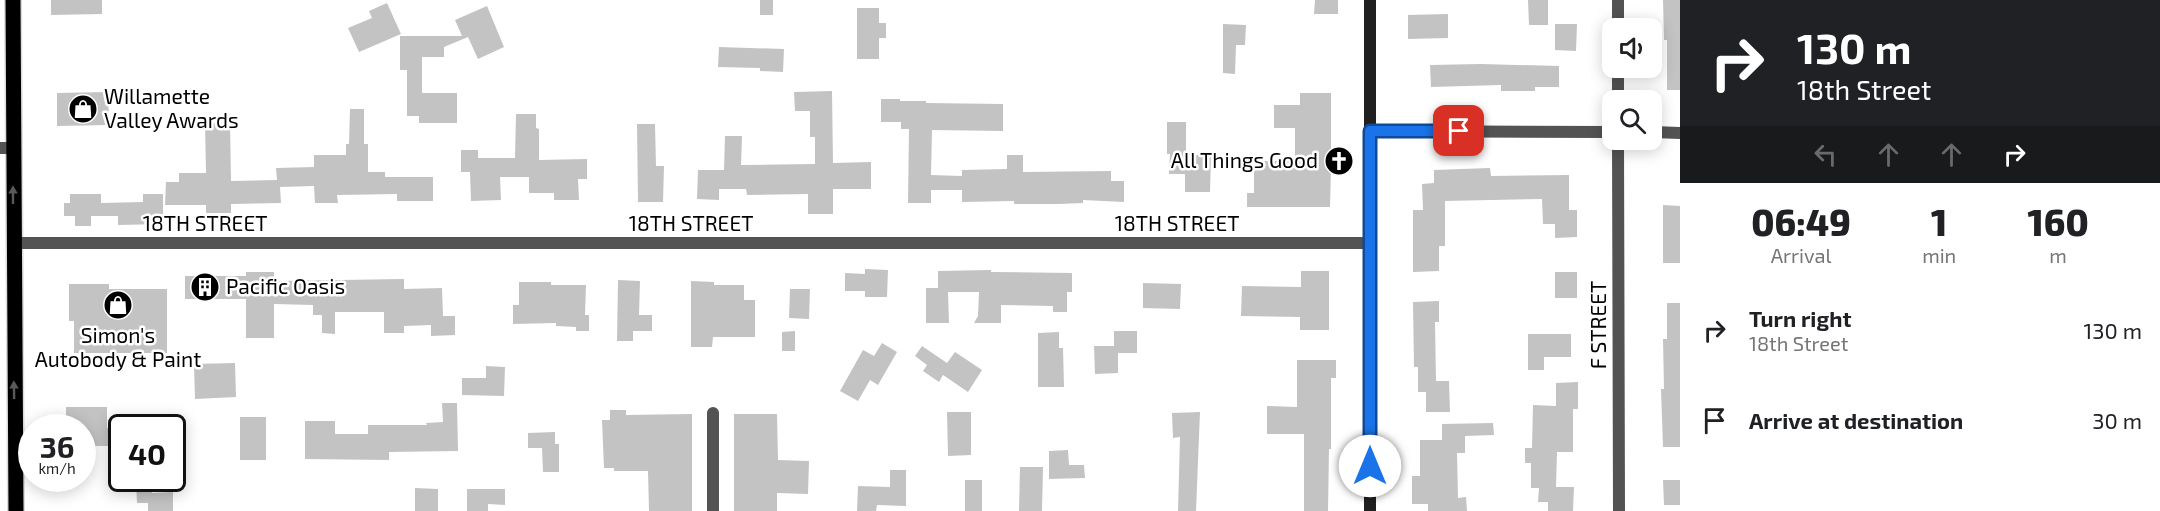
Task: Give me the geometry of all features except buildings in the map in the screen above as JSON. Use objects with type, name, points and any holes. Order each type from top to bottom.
[{"type":"main road","points":[[13,0],[6,148],[13,243],[16,511]]},
{"type":"street","points":[[1370,0],[1370,511]]},
{"type":"street","points":[[1618,0],[1618,18]]},
{"type":"street","points":[[1370,131],[1602,132]]},
{"type":"street","points":[[1662,132],[1680,133]]},
{"type":"street","name":"F STREET","points":[[1618,150],[1619,511]]},
{"type":"street","name":"18TH STREET","points":[[13,243],[1370,243]]},
{"type":"street","points":[[713,413],[713,511]]},
{"type":"place","name":"Willamette Valley Awards","points":[[83,109]]},
{"type":"place","name":"All Things Good","points":[[1339,161]]},
{"type":"place","name":"Pacific Oasis","points":[[205,287]]},
{"type":"place","name":"Simon's Autobody & Paint","points":[[118,305]]},
{"type":"route","points":[[1370,466],[1370,131],[1459,131]]}]
